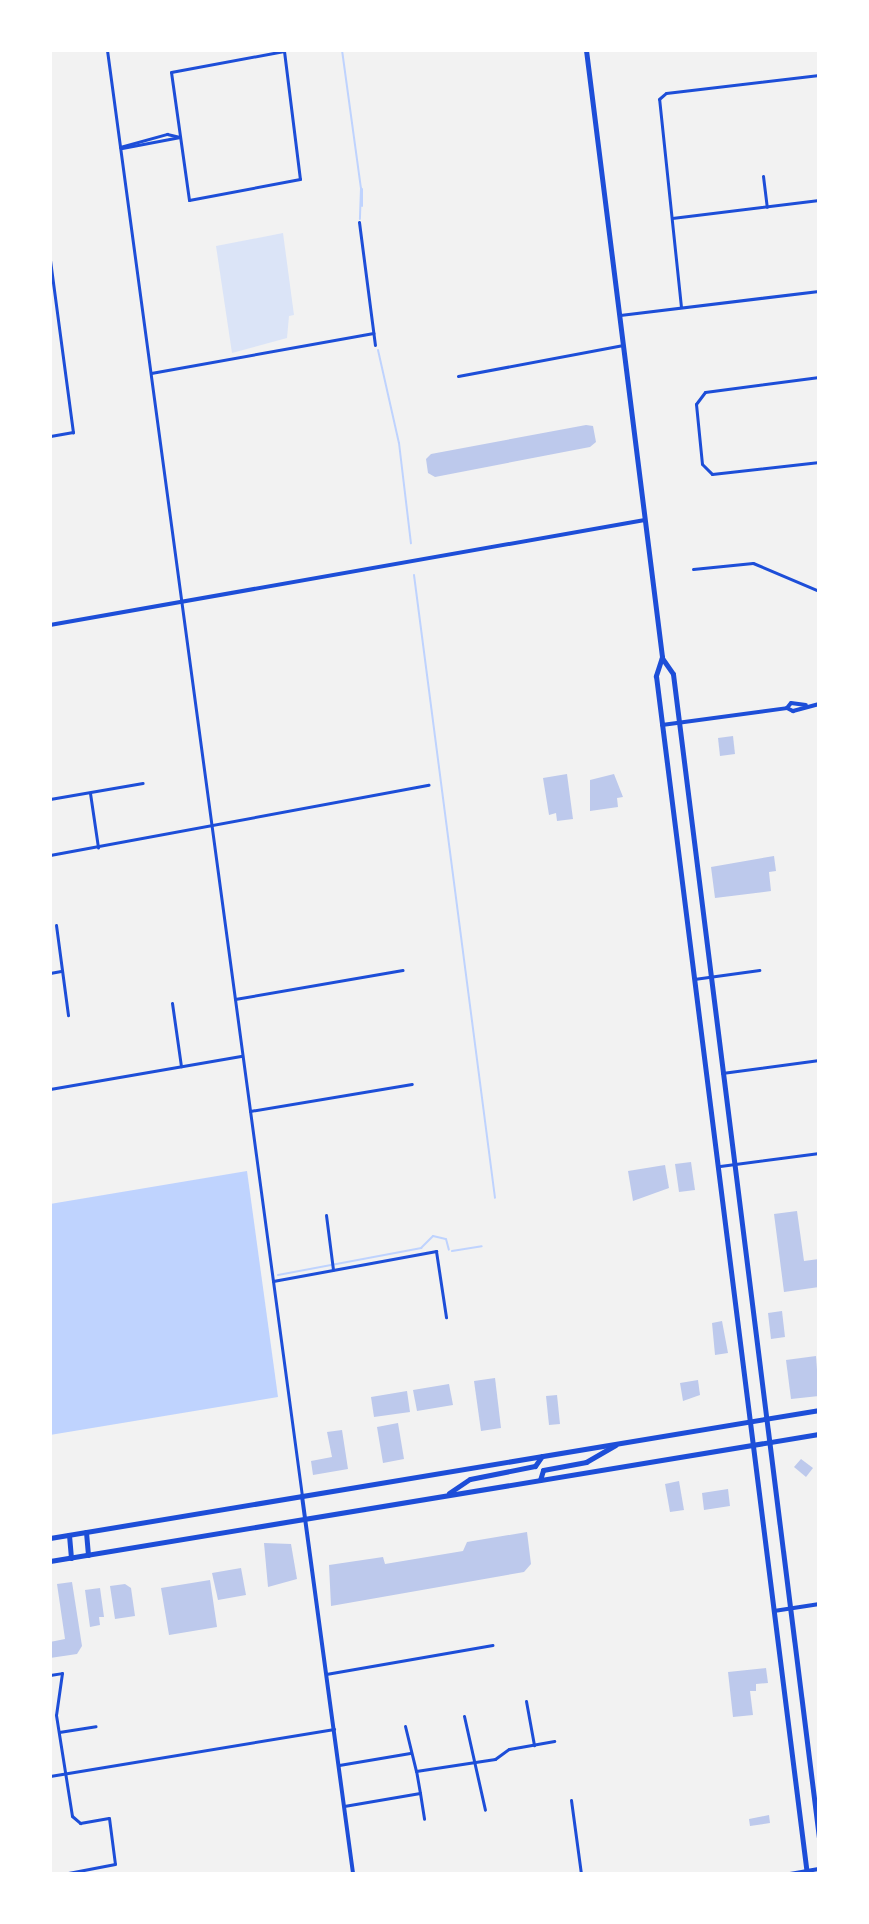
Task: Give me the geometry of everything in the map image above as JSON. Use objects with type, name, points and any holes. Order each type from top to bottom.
[{"type":"main road","points":[[586,50],[662,657],[656,676],[806,1873]]},
{"type":"main road","points":[[662,657],[673,674],[819,1838]]},
{"type":"main road","points":[[50,1538],[819,1410]]},
{"type":"main road","points":[[50,1561],[819,1434]]},
{"type":"main road","points":[[540,1480],[543,1470],[586,1462],[620,1443]]},
{"type":"main road","points":[[445,1495],[470,1479],[535,1466],[542,1456]]},
{"type":"main road","points":[[86,1532],[88,1555]]},
{"type":"main road","points":[[69,1535],[71,1558]]},
{"type":"street","points":[[107,50],[353,1874]]},
{"type":"street","points":[[284,51],[300,179],[189,200],[171,72],[284,51]]},
{"type":"street","points":[[681,307],[659,99],[666,93],[819,75]]},
{"type":"street","points":[[120,147],[167,134],[180,137]]},
{"type":"street","points":[[120,147],[134,149],[180,137]]},
{"type":"street","points":[[763,176],[767,207]]},
{"type":"street","points":[[670,218],[819,200]]},
{"type":"street","points":[[359,222],[375,345]]},
{"type":"street","points":[[50,260],[73,432],[50,436]]},
{"type":"street","points":[[619,315],[819,291]]},
{"type":"street","points":[[151,373],[373,333]]},
{"type":"street","points":[[458,376],[623,345]]},
{"type":"street","points":[[819,377],[699,396],[706,470],[712,474],[819,462]]},
{"type":"street","points":[[50,625],[645,520]]},
{"type":"street","points":[[693,569],[753,563],[819,591]]},
{"type":"street","points":[[662,725],[787,708],[800,701],[806,705],[819,704]]},
{"type":"street","points":[[50,799],[143,783]]},
{"type":"street","points":[[50,855],[429,785]]},
{"type":"street","points":[[90,793],[98,847]]},
{"type":"street","points":[[56,925],[68,1015]]},
{"type":"street","points":[[235,999],[403,970]]},
{"type":"street","points":[[694,979],[759,970]]},
{"type":"street","points":[[50,973],[61,971]]},
{"type":"street","points":[[172,1003],[181,1066]]},
{"type":"street","points":[[50,1089],[242,1056]]},
{"type":"street","points":[[722,1073],[819,1060]]},
{"type":"street","points":[[249,1111],[412,1084]]},
{"type":"street","points":[[717,1166],[819,1153]]},
{"type":"street","points":[[326,1215],[333,1270]]},
{"type":"street","points":[[273,1281],[436,1251],[446,1317]]},
{"type":"street","points":[[773,1611],[819,1604]]},
{"type":"street","points":[[326,1674],[492,1645]]},
{"type":"street","points":[[50,1675],[62,1673],[59,1732],[75,1820],[109,1818],[115,1864],[63,1874]]},
{"type":"street","points":[[526,1701],[534,1745]]},
{"type":"street","points":[[464,1716],[472,1762],[478,1767],[485,1810]]},
{"type":"street","points":[[59,1732],[96,1726]]},
{"type":"street","points":[[405,1726],[424,1819]]},
{"type":"street","points":[[50,1776],[334,1729]]},
{"type":"street","points":[[416,1771],[472,1762],[554,1741]]},
{"type":"street","points":[[339,1765],[410,1753]]},
{"type":"street","points":[[344,1806],[420,1793]]},
{"type":"street","points":[[571,1800],[581,1874]]},
{"type":"street","points":[[790,1874],[819,1869]]},
{"type":"shaded area","points":[[283,233],[294,315],[289,316],[287,338],[232,353],[216,246]]},
{"type":"water","points":[[247,1171],[278,1397],[50,1435],[50,1204]]},
{"type":"building","points":[[593,426],[596,442],[590,447],[435,477],[428,473],[426,459],[431,454]]},
{"type":"building","points":[[733,736],[735,754],[720,756],[718,738]]},
{"type":"building","points":[[567,774],[573,819],[557,821],[556,813],[549,815],[543,778]]},
{"type":"building","points":[[614,774],[623,797],[617,798],[618,807],[590,811],[590,780]]},
{"type":"building","points":[[774,856],[776,871],[769,872],[771,891],[715,898],[711,867]]},
{"type":"building","points":[[691,1162],[695,1190],[679,1192],[675,1164]]},
{"type":"building","points":[[665,1165],[669,1188],[633,1201],[628,1171]]},
{"type":"building","points":[[797,1211],[804,1261],[819,1259],[819,1287],[784,1292],[774,1214]]},
{"type":"building","points":[[782,1311],[785,1337],[771,1339],[768,1313]]},
{"type":"building","points":[[722,1321],[728,1353],[715,1355],[712,1323]]},
{"type":"building","points":[[816,1356],[819,1396],[791,1399],[786,1360]]},
{"type":"building","points":[[495,1378],[501,1428],[481,1431],[474,1381]]},
{"type":"building","points":[[698,1380],[700,1395],[683,1401],[680,1383]]},
{"type":"building","points":[[449,1384],[453,1405],[417,1411],[413,1390]]},
{"type":"building","points":[[407,1391],[410,1412],[374,1417],[371,1397]]},
{"type":"building","points":[[557,1395],[560,1424],[549,1425],[546,1396]]},
{"type":"building","points":[[398,1423],[404,1459],[383,1463],[377,1427]]},
{"type":"building","points":[[342,1430],[348,1469],[313,1475],[311,1461],[332,1457],[327,1432]]},
{"type":"building","points":[[801,1459],[813,1468],[806,1477],[794,1467]]},
{"type":"building","points":[[679,1481],[684,1510],[670,1512],[665,1484]]},
{"type":"building","points":[[728,1489],[730,1506],[704,1510],[702,1493]]},
{"type":"building","points":[[527,1532],[531,1564],[524,1572],[331,1606],[329,1565],[383,1557],[385,1564],[463,1551],[467,1542]]},
{"type":"building","points":[[264,1543],[291,1544],[297,1579],[268,1587]]},
{"type":"building","points":[[241,1568],[246,1595],[218,1600],[212,1573]]},
{"type":"building","points":[[210,1580],[217,1627],[169,1635],[161,1588]]},
{"type":"building","points":[[72,1582],[82,1646],[77,1654],[50,1658],[50,1642],[65,1639],[57,1584]]},
{"type":"building","points":[[125,1584],[131,1588],[135,1616],[115,1619],[110,1586]]},
{"type":"building","points":[[100,1588],[104,1617],[99,1617],[100,1625],[90,1627],[85,1590]]},
{"type":"building","points":[[766,1668],[768,1683],[756,1684],[756,1691],[750,1691],[753,1715],[733,1717],[728,1672]]},
{"type":"building","points":[[769,1815],[770,1823],[750,1826],[749,1819]]},
{"type":"waterway","points":[[342,50],[361,188],[360,219]]},
{"type":"waterway","points":[[362,189],[362,206]]},
{"type":"waterway","points":[[378,350],[399,443],[411,543]]},
{"type":"waterway","points":[[414,575],[495,1198]]},
{"type":"waterway","points":[[278,1275],[421,1248],[433,1236],[446,1239],[449,1250]]},
{"type":"waterway","points":[[452,1251],[482,1246]]}]
